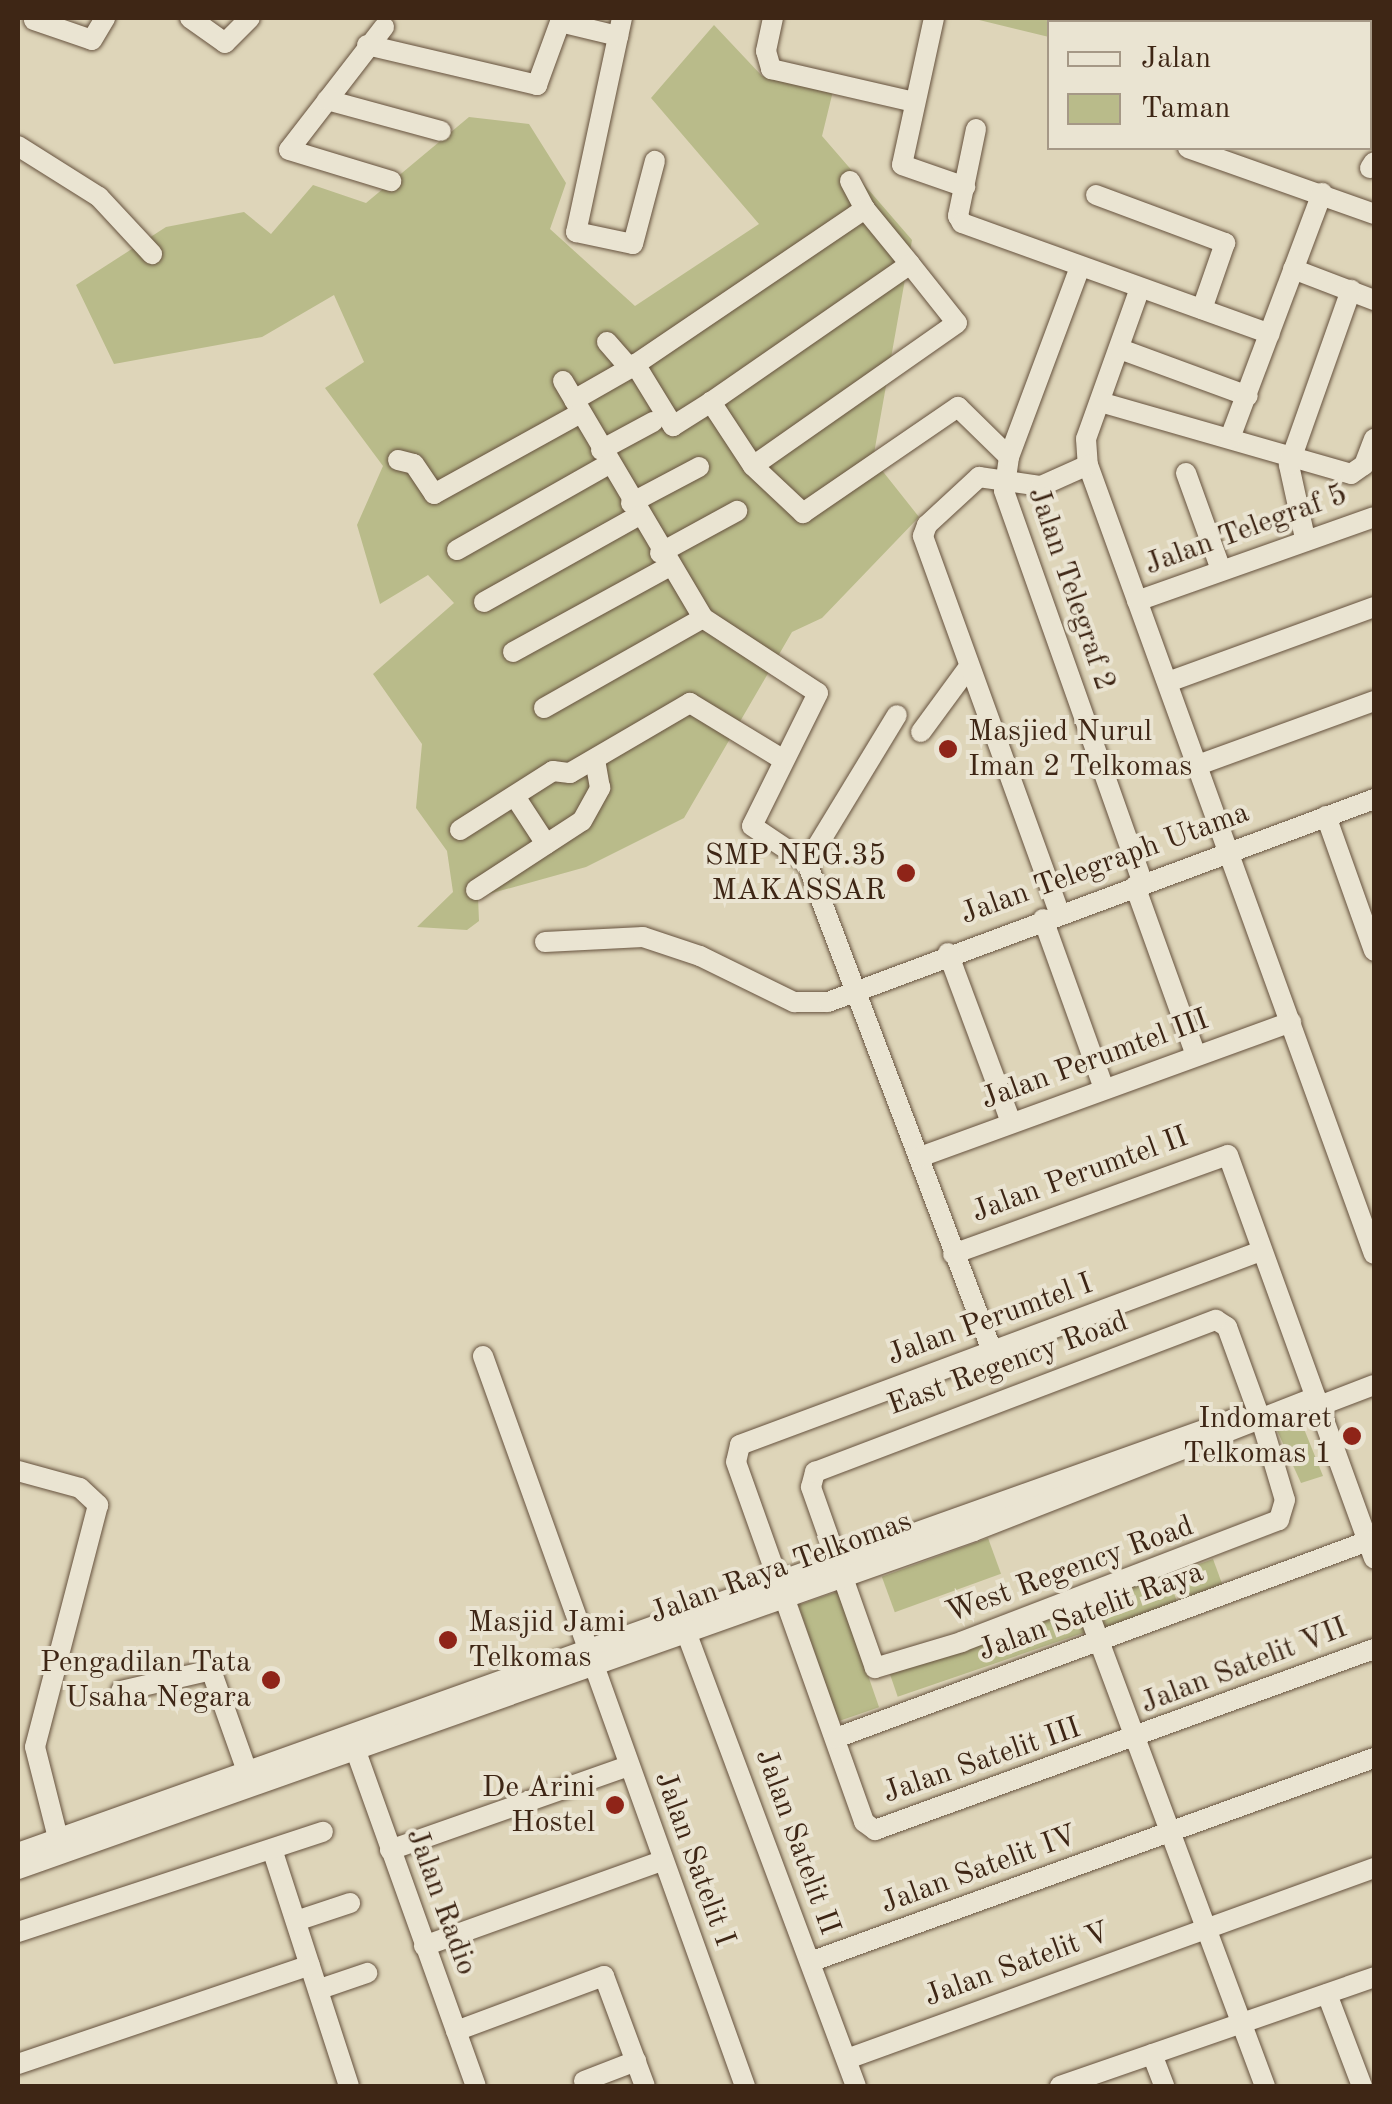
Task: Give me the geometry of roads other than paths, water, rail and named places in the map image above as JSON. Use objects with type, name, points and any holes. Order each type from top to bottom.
[{"type":"street","points":[[34,20],[92,40],[105,18]]},
{"type":"street","points":[[190,18],[222,43],[232,42],[250,18]]},
{"type":"street","points":[[773,18],[766,51],[772,69],[914,102]]},
{"type":"street","points":[[934,18],[903,168],[965,187]]},
{"type":"street","points":[[367,45],[537,85],[560,22],[620,27],[576,232],[633,244],[655,161]]},
{"type":"street","points":[[384,26],[290,154],[391,181]]},
{"type":"street","points":[[327,100],[442,131]]},
{"type":"street","points":[[976,129],[962,223],[1270,334]]},
{"type":"street","points":[[18,146],[99,198],[152,254]]},
{"type":"street","points":[[1194,150],[1374,214]]},
{"type":"street","points":[[753,466],[958,323],[866,209],[850,181]]},
{"type":"street","points":[[1230,438],[1322,193]]},
{"type":"street","points":[[1096,195],[1225,242],[1202,309]]},
{"type":"street","points":[[398,460],[414,464],[434,494],[572,398],[632,366],[866,209]]},
{"type":"street","points":[[607,342],[632,366],[673,426],[910,264]]},
{"type":"street","points":[[1004,482],[1080,267]]},
{"type":"street","points":[[1294,269],[1374,300]]},
{"type":"street","points":[[1140,288],[1086,440],[1088,465],[1374,1254]]},
{"type":"street","points":[[1304,538],[1288,486],[1292,455],[1352,290]]},
{"type":"street","points":[[1120,350],[1248,396]]},
{"type":"street","points":[[572,398],[634,510],[702,618],[818,693],[752,826],[807,863],[992,1351]]},
{"type":"street","points":[[711,402],[753,466],[802,513],[958,407],[1010,457]]},
{"type":"street","points":[[1100,402],[1354,474],[1374,439]]},
{"type":"street","points":[[457,550],[605,457],[653,422]]},
{"type":"street","points":[[1088,465],[1047,484],[1004,482],[986,476],[966,486],[923,536],[1051,916],[1104,1088]]},
{"type":"street","points":[[484,602],[700,467]]},
{"type":"street","points":[[1186,473],[1220,568]]},
{"type":"street","name":"Jalan Telegraf 2","points":[[1004,482],[1016,532],[1196,1055]]},
{"type":"street","points":[[513,652],[736,512]]},
{"type":"street","name":"Jalan Telegraf 5","points":[[1138,601],[1304,538],[1374,518]]},
{"type":"street","points":[[1168,682],[1374,607]]},
{"type":"street","points":[[544,708],[702,618]]},
{"type":"street","points":[[922,732],[968,668]]},
{"type":"street","points":[[1198,765],[1374,702]]},
{"type":"street","points":[[460,830],[553,771],[570,773],[690,704],[782,759]]},
{"type":"street","points":[[807,863],[897,716]]},
{"type":"street","points":[[476,890],[582,821],[602,778],[595,758]]},
{"type":"street","points":[[516,798],[546,844]]},
{"type":"street","name":"Jalan Telegraph Utama","points":[[545,942],[643,937],[804,1004],[858,990],[948,953],[1374,799]]},
{"type":"street","points":[[1326,816],[1374,950]]},
{"type":"street","points":[[948,953],[1011,1122]]},
{"type":"street","name":"Jalan Perumtel III","points":[[920,1157],[1291,1022]]},
{"type":"street","name":"Jalan Satelit Raya","points":[[836,1738],[1100,1640],[1371,1550],[1228,1156]]},
{"type":"street","name":"Jalan Perumtel II","points":[[953,1254],[1228,1156]]},
{"type":"street","name":"Jalan Perumtel I","points":[[740,1445],[1262,1251]]},
{"type":"street","name":"East Regency Road","points":[[837,1570],[811,1487],[819,1468],[1216,1320],[1227,1327],[1265,1415]]},
{"type":"street","name":"Jalan Satelit I","points":[[483,1356],[745,2086]]},
{"type":"street","name":"Jalan Raya Telkomas","points":[[18,1868],[1265,1415],[1374,1385]]},
{"type":"street","name":"West Regency Road","points":[[837,1570],[879,1670],[1083,1598],[1279,1520],[1285,1500],[1265,1415]]},
{"type":"street","name":"Jalan Satelit III","points":[[740,1445],[736,1462],[864,1822],[875,1830],[1134,1740]]},
{"type":"street","points":[[18,1471],[80,1488],[98,1504],[35,1747],[58,1838]]},
{"type":"street","points":[[1083,1598],[1169,1833],[1209,1926],[1265,2086]]},
{"type":"street","name":"Jalan Satelit II","points":[[684,1626],[856,2086]]},
{"type":"street","name":"Jalan Satelit VII","points":[[1134,1740],[1374,1649]]},
{"type":"street","points":[[120,1691],[211,1670],[248,1774]]},
{"type":"street","name":"Jalan Raya Telkomas","points":[[18,1853],[58,1838],[189,1804],[248,1774],[354,1745]]},
{"type":"street","name":"Jalan Radio","points":[[354,1745],[476,2086]]},
{"type":"street","name":"Jalan Satelit IV","points":[[810,1962],[1374,1758]]},
{"type":"street","points":[[390,1850],[628,1766]]},
{"type":"street","points":[[18,1932],[322,1832]]},
{"type":"street","points":[[272,1848],[348,2086]]},
{"type":"street","points":[[424,1946],[662,1862]]},
{"type":"street","name":"Jalan Satelit V","points":[[847,2059],[1374,1868]]},
{"type":"street","points":[[296,1921],[350,1903]]},
{"type":"street","points":[[18,2064],[310,1965]]},
{"type":"street","points":[[320,1989],[367,1973]]},
{"type":"street","points":[[456,2031],[604,1976],[645,2086]]},
{"type":"street","points":[[1067,2085],[1374,1977]]},
{"type":"street","points":[[1327,1994],[1362,2086]]},
{"type":"street","points":[[1152,2054],[1164,2086]]},
{"type":"street","points":[[581,2085],[636,2061]]},
{"type":"place","name":"Masjied Nurul Iman 2 Telkomas","points":[[948,749]]},
{"type":"place","name":"SMP NEG.35 MAKASSAR","points":[[906,873]]},
{"type":"place","name":"Indomaret Telkomas 1","points":[[1352,1436]]},
{"type":"place","name":"Masjid Jami Telkomas","points":[[448,1640]]},
{"type":"place","name":"Pengadilan Tata Usaha Negara","points":[[271,1680]]},
{"type":"place","name":"De Arini Hostel","points":[[615,1805]]}]
